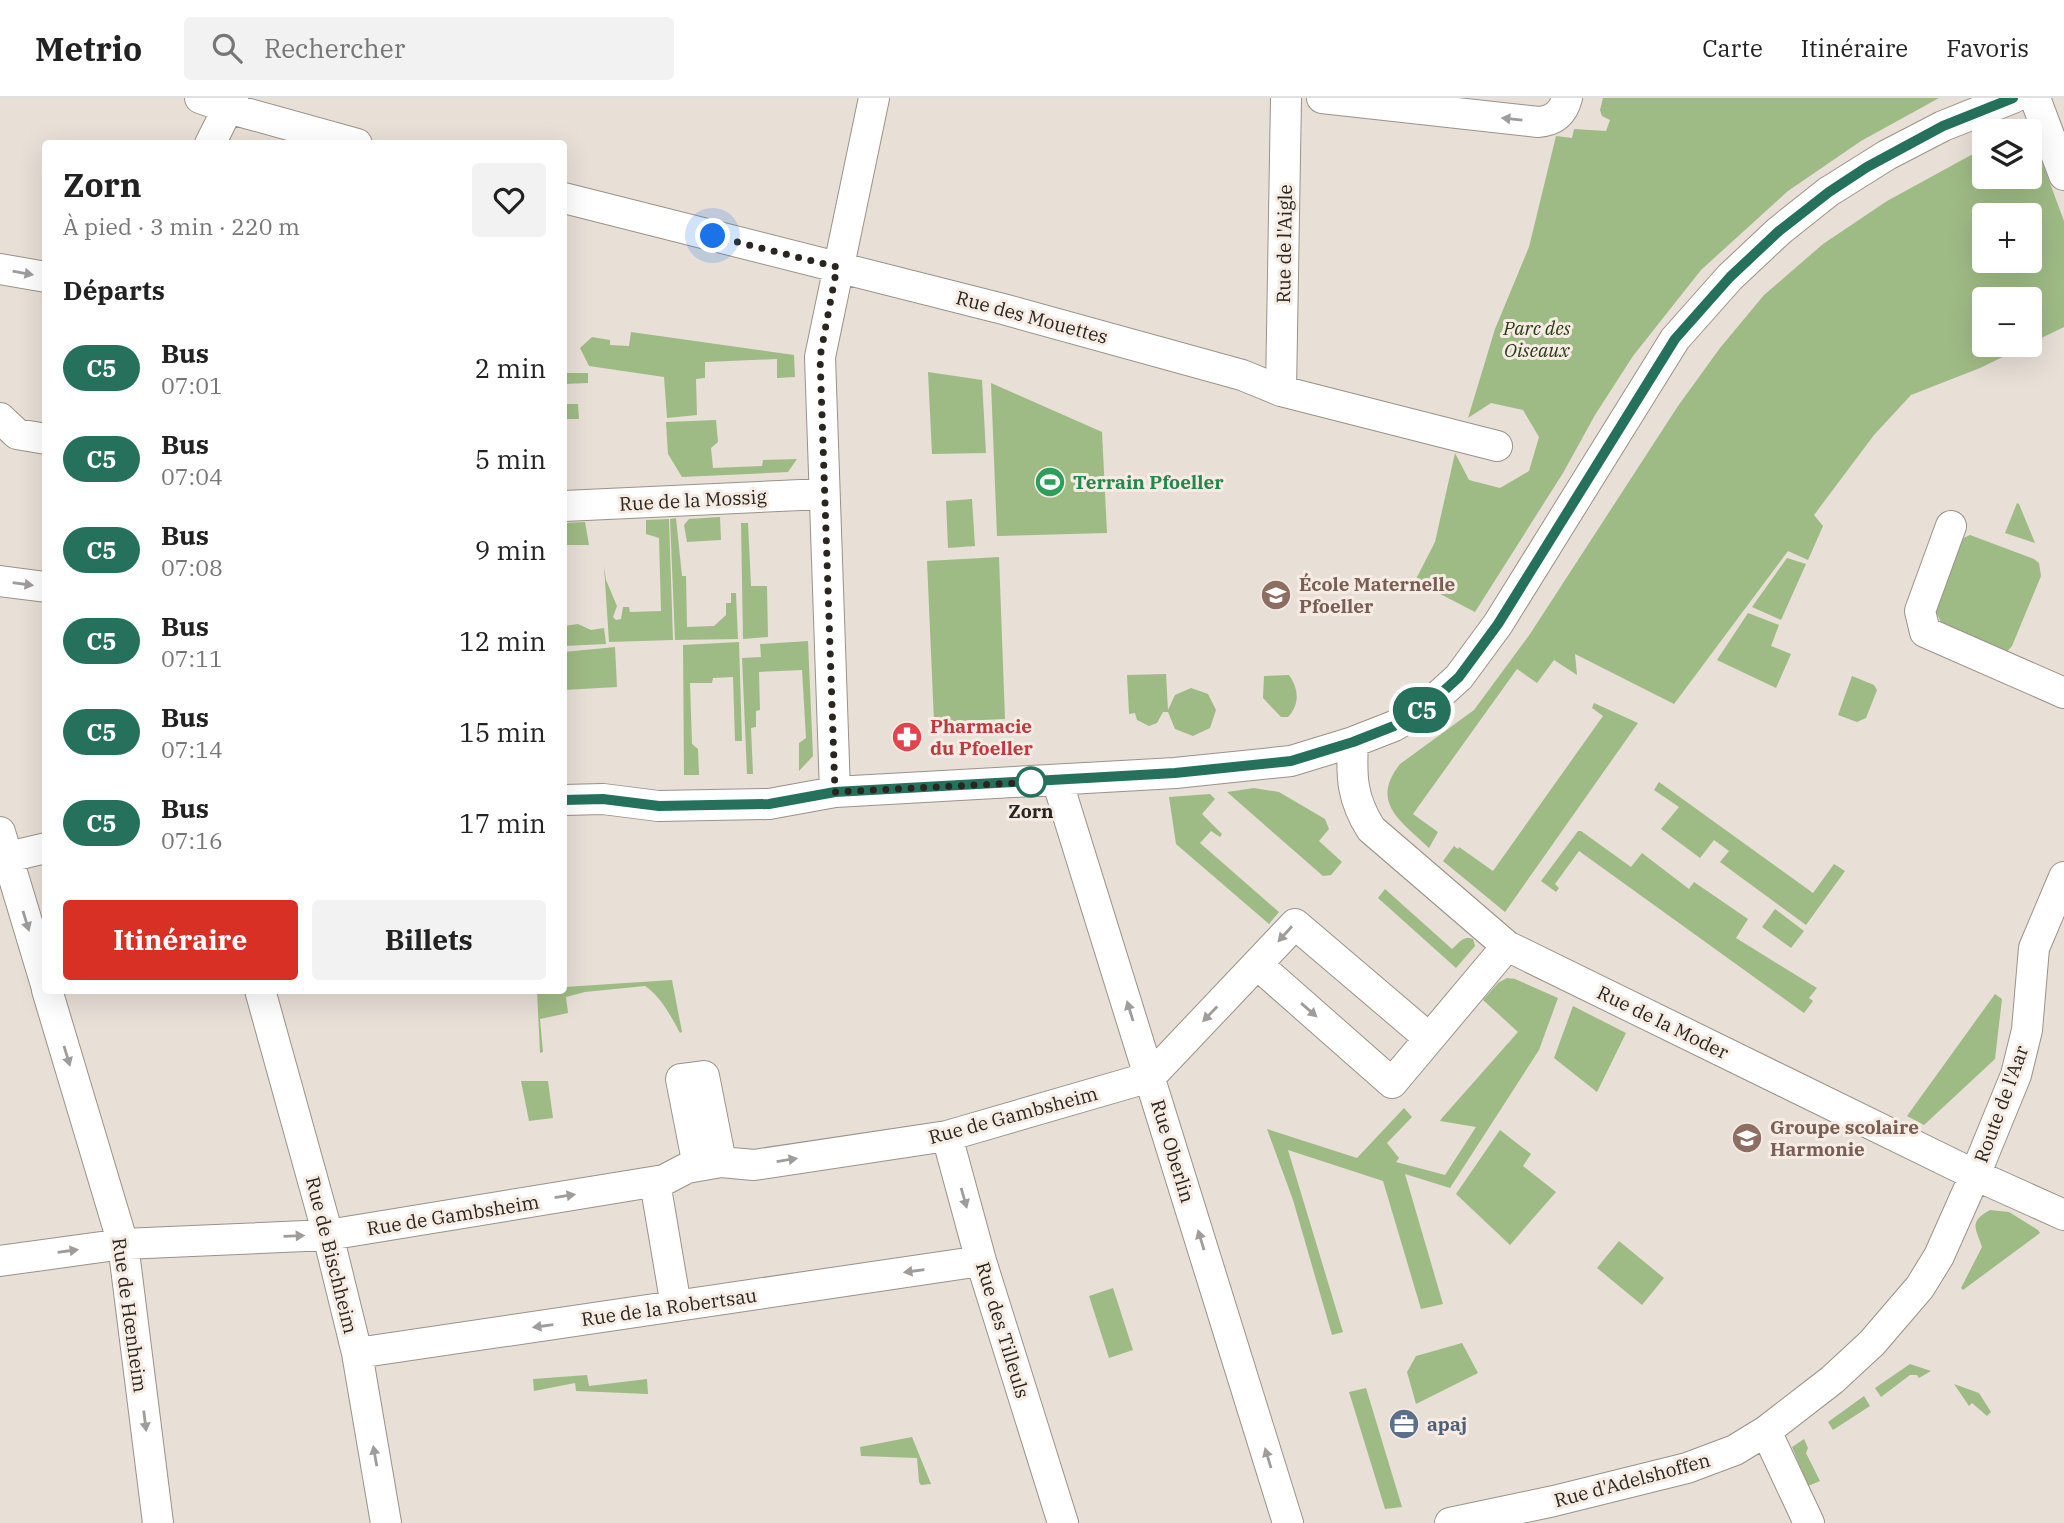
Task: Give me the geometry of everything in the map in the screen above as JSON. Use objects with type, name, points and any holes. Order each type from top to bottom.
[{"type":"street","points":[[200,98],[231,103],[345,140]]},
{"type":"street","points":[[835,792],[820,357],[874,98]]},
{"type":"street","name":"Rue de l'Aigle","points":[[1281,390],[1286,98]]},
{"type":"street","points":[[1322,98],[1538,122],[1555,118],[1567,98]]},
{"type":"street","points":[[2035,98],[2064,175]]},
{"type":"street","points":[[567,800],[603,799],[659,806],[769,804],[835,792],[1175,773],[1291,761],[1394,726],[1426,707],[1459,677],[1498,624],[1675,339],[1730,277],[1779,231],[1829,192],[1875,162],[1943,126],[2009,99]]},
{"type":"street","points":[[212,140],[231,103]]},
{"type":"street","name":"Rue des Mouettes","points":[[567,199],[1003,309],[1242,375],[1281,390],[1497,446]]},
{"type":"street","points":[[0,269],[42,276]]},
{"type":"street","points":[[0,418],[17,434],[42,438]]},
{"type":"street","name":"Rue de la Mossig","points":[[567,506],[823,494]]},
{"type":"street","points":[[1951,526],[1920,611],[1925,632],[2064,693]]},
{"type":"street","points":[[0,581],[42,586]]},
{"type":"street","name":"Rue de la Moder","points":[[1353,742],[1353,784],[1359,810],[1371,829],[1507,946],[1975,1175],[2064,1215]]},
{"type":"street","name":"Rue Oberlin","points":[[1057,780],[1288,1523]]},
{"type":"street","points":[[42,848],[2,849],[42,973]]},
{"type":"street","name":"Route de l'Aar","points":[[1975,1175],[2016,1075],[2027,1030],[2034,948],[2064,877]]},
{"type":"street","name":"Rue de Gambsheim","points":[[0,1261],[123,1244],[328,1235],[655,1182],[687,1168],[710,1164],[754,1165],[947,1136],[1150,1077],[1295,924],[1429,1038]]},
{"type":"street","points":[[1258,965],[1392,1083],[1507,946]]},
{"type":"street","name":"Rue de Hœnheim","points":[[48,994],[123,1244],[158,1523]]},
{"type":"street","name":"Rue de Bischheim","points":[[261,994],[328,1235],[357,1353],[386,1523]]},
{"type":"street","name":"Rue des Tilleuls","points":[[947,1136],[981,1261],[1063,1523]]},
{"type":"street","name":"Rue d'Adelshoffen","points":[[1450,1523],[1555,1512],[1735,1450],[1766,1431],[1832,1380],[1872,1343],[1920,1287],[1939,1256],[1975,1175]]},
{"type":"street","points":[[655,1182],[676,1306]]},
{"type":"street","name":"Rue de la Robertsau","points":[[357,1353],[981,1261]]},
{"type":"street","points":[[1766,1431],[1809,1523]]},
{"type":"green space","name":"Parc des Oiseaux","points":[[1603,98],[1939,98],[1861,141],[1788,191],[1701,270],[1633,356],[1475,612],[1415,581],[1435,542],[1455,453],[1469,480],[1500,488],[1529,471],[1539,437],[1523,410],[1491,403],[1468,418],[1495,329],[1529,247],[1556,136],[1572,138],[1574,129],[1606,131],[1610,120],[1602,116],[1600,110]]},
{"type":"green space","points":[[1972,155],[1972,189],[2042,189],[2042,162],[2064,221],[2064,327],[2042,338],[2042,287],[1972,287],[1972,357],[2002,357],[1911,395],[1874,435],[1814,515],[1823,526],[1808,560],[1788,551],[1674,704],[1575,654],[1577,675],[1554,660],[1537,683],[1517,669],[1413,814],[1438,832],[1429,848],[1400,820],[1388,801],[1391,778],[1400,764],[1474,710],[1530,634],[1678,406],[1720,348],[1764,295],[1823,244],[1887,201]]},
{"type":"green space","points":[[631,332],[794,355],[795,377],[777,378],[777,359],[705,362],[705,378],[696,379],[697,415],[667,418],[664,377],[589,366],[580,348],[592,337],[610,340],[610,345],[629,346]]},
{"type":"green space","points":[[928,372],[982,380],[986,453],[932,454]]},
{"type":"green space","points":[[567,373],[588,373],[588,383],[567,384]]},
{"type":"green space","name":"Terrain Pfoeller","points":[[991,383],[1102,432],[1107,533],[997,536]]},
{"type":"green space","points":[[567,404],[578,404],[579,419],[567,419]]},
{"type":"green space","points":[[716,420],[718,442],[711,448],[713,468],[762,466],[763,460],[797,459],[788,472],[682,477],[668,454],[666,422]]},
{"type":"green space","points":[[972,499],[975,546],[948,548],[946,501]]},
{"type":"green space","points":[[2017,503],[2019,504],[2035,543],[2005,533]]},
{"type":"green space","points":[[720,517],[721,540],[687,542],[684,525],[689,519]]},
{"type":"green space","points":[[676,518],[682,576],[686,576],[687,627],[714,626],[726,615],[726,603],[731,603],[731,593],[736,593],[738,639],[675,640],[670,519]]},
{"type":"green space","points":[[669,519],[673,640],[609,642],[604,566],[606,580],[617,606],[613,617],[616,620],[621,619],[623,607],[629,607],[630,612],[661,611],[659,538],[646,534],[646,520]]},
{"type":"green space","points":[[585,522],[589,545],[567,545],[567,523]]},
{"type":"green space","points":[[741,523],[748,523],[751,586],[767,586],[768,637],[743,639]]},
{"type":"green space","points":[[1970,535],[2039,563],[2041,576],[2012,646],[2006,653],[1942,624],[1934,608],[1959,540]]},
{"type":"green space","points":[[999,557],[1005,719],[934,722],[927,561]]},
{"type":"green space","points":[[1787,558],[1806,564],[1781,620],[1752,607]]},
{"type":"green space","points":[[1748,613],[1779,625],[1771,646],[1791,654],[1776,688],[1717,660]]},
{"type":"green space","points":[[578,624],[591,630],[604,628],[606,644],[567,646],[567,626]]},
{"type":"green space","points":[[808,641],[813,756],[799,771],[799,743],[806,738],[802,670],[759,672],[760,710],[756,711],[756,727],[751,728],[753,774],[747,774],[742,658],[761,657],[760,644]]},
{"type":"green space","points":[[739,642],[742,741],[735,741],[733,677],[713,678],[712,683],[690,683],[692,744],[698,749],[699,775],[684,775],[683,645]]},
{"type":"green space","points":[[615,647],[617,687],[567,690],[567,652]]},
{"type":"green space","points":[[1166,674],[1168,710],[1175,695],[1191,688],[1208,694],[1216,710],[1210,728],[1193,736],[1175,729],[1168,712],[1163,712],[1157,723],[1149,726],[1137,720],[1135,713],[1129,714],[1127,675]]},
{"type":"green space","points":[[1289,675],[1295,686],[1296,702],[1288,717],[1281,717],[1263,698],[1264,676]]},
{"type":"green space","points":[[1852,676],[1874,685],[1877,690],[1866,718],[1857,722],[1838,715]]},
{"type":"green space","points":[[1594,703],[1638,723],[1505,912],[1443,861],[1454,846],[1458,849],[1459,847],[1493,871],[1603,716],[1592,708]]},
{"type":"green space","points":[[1659,782],[1813,893],[1834,864],[1845,871],[1806,925],[1720,862],[1729,851],[1714,840],[1700,858],[1661,829],[1679,807],[1654,790]]},
{"type":"green space","points":[[1254,788],[1279,792],[1325,819],[1329,829],[1319,841],[1342,862],[1331,875],[1323,876],[1227,792]]},
{"type":"green space","points":[[1210,794],[1215,799],[1202,814],[1222,834],[1220,837],[1211,831],[1200,843],[1279,912],[1269,924],[1176,844],[1169,797]]},
{"type":"green space","points":[[1578,831],[1631,867],[1642,853],[1689,889],[1694,882],[1748,919],[1736,938],[1817,988],[1809,998],[1813,1001],[1804,1013],[1579,851],[1555,884],[1559,888],[1556,892],[1541,881]]},
{"type":"green space","points":[[1385,889],[1452,949],[1466,938],[1473,939],[1475,946],[1456,968],[1378,898]]},
{"type":"green space","points":[[1775,909],[1804,931],[1791,948],[1762,927]]},
{"type":"green space","points":[[1507,978],[1558,998],[1539,1050],[1450,1188],[1405,1174],[1443,1304],[1421,1309],[1383,1181],[1288,1150],[1343,1332],[1332,1335],[1293,1200],[1267,1129],[1357,1158],[1404,1108],[1412,1117],[1387,1143],[1399,1158],[1396,1162],[1445,1175],[1476,1127],[1440,1121],[1518,1032],[1483,1000],[1498,983]]},
{"type":"green space","points":[[672,980],[682,1032],[680,1033],[661,1001],[645,986],[585,992],[566,997],[568,1013],[540,1019],[543,1052],[540,1053],[537,994],[567,994],[567,987]]},
{"type":"green space","points":[[1995,994],[2002,999],[1995,1059],[1924,1125],[1907,1116]]},
{"type":"green space","points":[[1573,1006],[1626,1033],[1597,1092],[1554,1058]]},
{"type":"green space","points":[[521,1081],[548,1081],[553,1118],[529,1121]]},
{"type":"green space","points":[[1500,1130],[1531,1154],[1523,1166],[1556,1192],[1510,1245],[1456,1194]]},
{"type":"green space","points":[[1990,1210],[2009,1212],[2040,1233],[1963,1290],[1961,1288],[1982,1247],[1976,1222]]},
{"type":"green space","points":[[1619,1241],[1664,1278],[1642,1305],[1597,1268]]},
{"type":"green space","points":[[1113,1288],[1133,1350],[1109,1358],[1089,1296]]},
{"type":"green space","points":[[1462,1343],[1478,1373],[1416,1404],[1407,1372],[1416,1356]]},
{"type":"green space","points":[[1910,1364],[1931,1371],[1919,1378],[1917,1375],[1910,1375],[1881,1397],[1875,1388]]},
{"type":"green space","points":[[587,1375],[589,1386],[647,1379],[648,1394],[576,1391],[575,1383],[534,1391],[533,1379]]},
{"type":"green space","points":[[1954,1384],[1979,1393],[1991,1412],[1987,1416],[1972,1403],[1969,1406]]},
{"type":"green space","points":[[1366,1388],[1402,1507],[1385,1509],[1349,1392]]},
{"type":"green space","points":[[1864,1396],[1870,1406],[1833,1430],[1828,1422]]},
{"type":"green space","points":[[912,1437],[931,1484],[921,1485],[919,1482],[917,1458],[861,1456],[860,1447]]},
{"type":"green space","points":[[1804,1439],[1808,1448],[1806,1453],[1820,1481],[1808,1486],[1792,1447]]},
{"type":"bus line","name":"C5","points":[[567,800],[603,799],[659,806],[769,804],[835,792],[1175,773],[1291,761],[1394,726],[1426,707],[1459,677],[1498,624],[1630,407],[1675,339],[1730,277],[1779,231],[1829,192],[1867,167],[1943,126],[2013,98]]},
{"type":"place","name":"Terrain Pfoeller","points":[[1050,482]]},
{"type":"place","name":"École Maternelle Pfoeller","points":[[1276,595]]},
{"type":"place","name":"Pharmacie du Pfoeller","points":[[907,737]]},
{"type":"place","name":"Zorn","points":[[1031,782]]},
{"type":"place","name":"Groupe scolaire Harmonie","points":[[1747,1138]]},
{"type":"place","name":"apaj","points":[[1404,1424]]},
{"type":"route","points":[[713,236],[837,267],[820,357],[835,792],[1037,782],[1031,782]]}]
